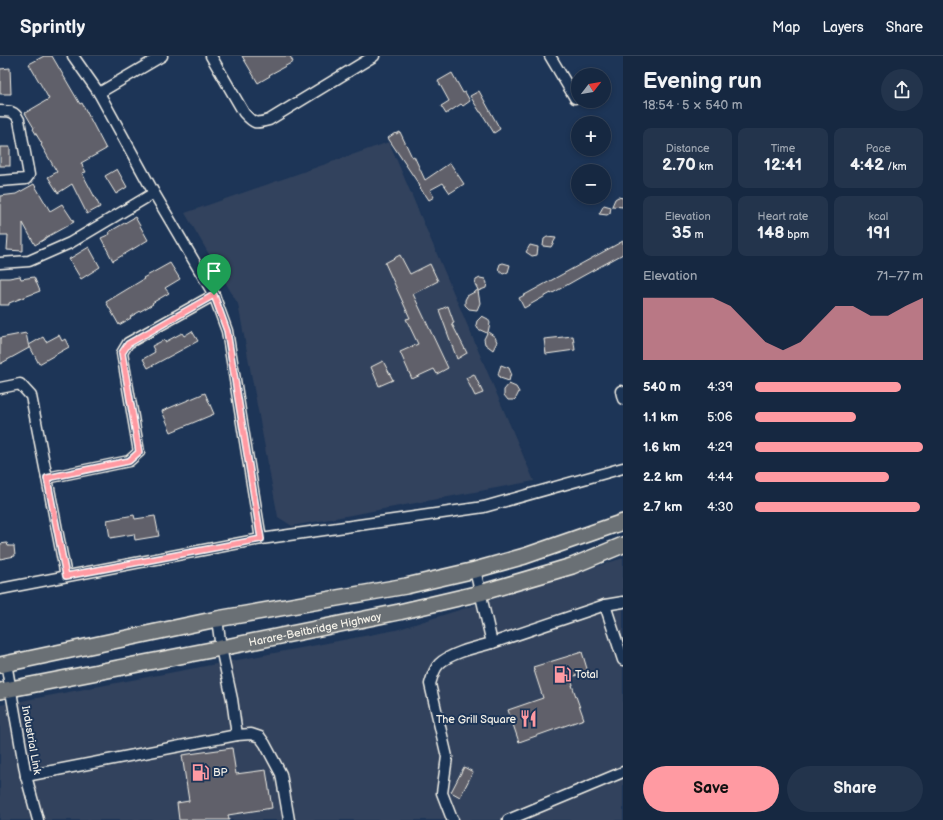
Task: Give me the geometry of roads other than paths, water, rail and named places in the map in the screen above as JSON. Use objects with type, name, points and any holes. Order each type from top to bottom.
[{"type":"highway","points":[[3,664],[217,619],[406,586],[475,570],[525,556],[623,522]]},
{"type":"highway","name":"Harare-Beitbridge Highway","points":[[6,690],[399,612],[480,593],[572,566],[623,545]]},
{"type":"street","points":[[73,56],[99,93],[154,194],[214,295],[227,331],[261,539]]},
{"type":"street","points":[[99,93],[162,56]]},
{"type":"street","points":[[211,56],[244,113],[251,120],[258,123],[269,120],[374,56]]},
{"type":"street","points":[[550,56],[571,91]]},
{"type":"street","points":[[0,110],[16,114],[19,120],[30,175],[26,179],[0,181]]},
{"type":"street","points":[[0,263],[28,261],[70,243],[154,194]]},
{"type":"street","points":[[47,478],[129,461],[139,452],[122,353],[128,344],[214,295]]},
{"type":"street","points":[[0,388],[20,384],[31,396],[66,576]]},
{"type":"street","points":[[0,589],[261,539],[484,507],[623,468]]},
{"type":"street","points":[[475,570],[492,643]]},
{"type":"street","points":[[453,820],[442,793],[447,757],[430,684],[433,672],[439,664],[450,657],[477,647],[604,605],[623,602]]},
{"type":"street","points":[[604,605],[623,660]]},
{"type":"street","points":[[217,619],[237,735]]},
{"type":"street","name":"Industrial Link","points":[[3,664],[6,690],[38,820]]},
{"type":"street","points":[[26,776],[237,735],[251,734],[260,737],[266,744],[281,774],[289,820]]},
{"type":"street","points":[[508,820],[623,772]]},
{"type":"place","name":"Total","points":[[562,674]]},
{"type":"place","name":"The Grill Square","points":[[529,719]]},
{"type":"place","name":"BP","points":[[200,772]]}]
